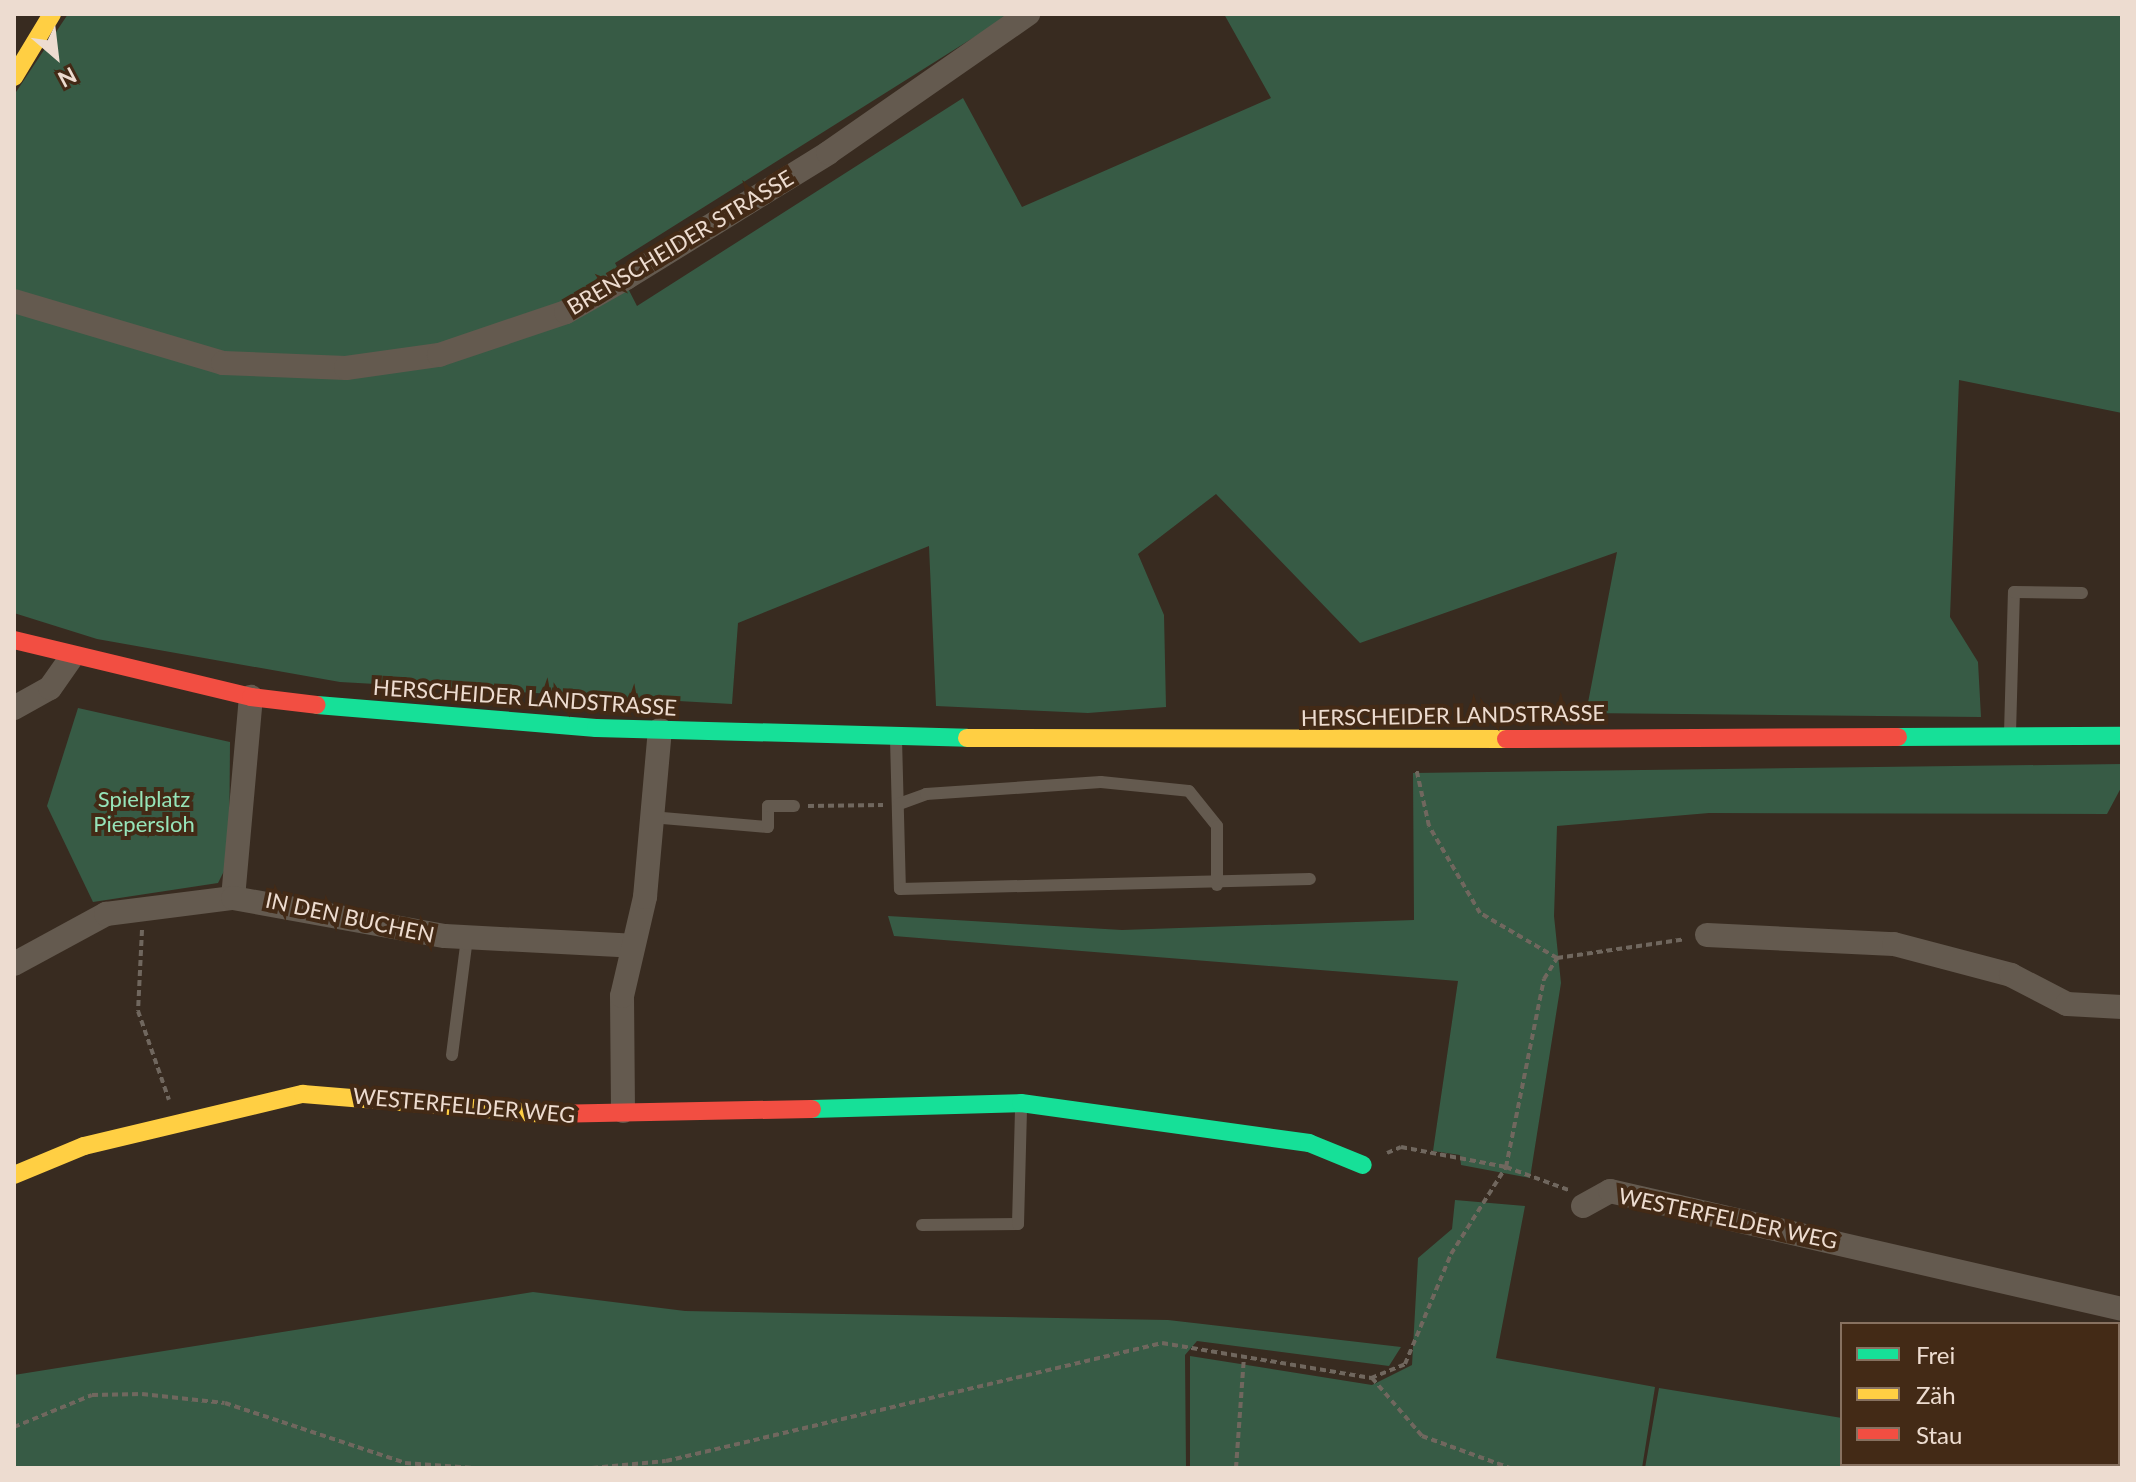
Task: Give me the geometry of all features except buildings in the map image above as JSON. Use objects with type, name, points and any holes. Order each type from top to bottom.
[{"type":"main road","points":[[14,77],[52,14]]},
{"type":"main road","name":"HERSCHEIDER LANDSTRASSE","points":[[14,640],[70,659],[251,697],[434,719],[660,730],[896,736],[1406,739],[2010,733],[2122,736]]},
{"type":"main road","name":"WESTERFELDER WEG","points":[[16,1169],[176,1121],[303,1094],[573,1116],[623,1111],[1021,1103],[1294,1140],[1363,1165]]},
{"type":"street","name":"BRENSCHEIDER STRASSE","points":[[14,301],[223,363],[346,368],[439,355],[566,312],[626,278],[828,153],[1028,14]]},
{"type":"street","points":[[14,708],[50,688],[70,659]]},
{"type":"street","name":"IN DEN BUCHEN","points":[[233,898],[251,697]]},
{"type":"street","points":[[623,1111],[622,996],[633,946],[660,730]]},
{"type":"street","name":"IN DEN BUCHEN","points":[[14,964],[106,914],[233,898],[467,938],[633,946]]},
{"type":"street","points":[[1707,935],[1894,944],[2011,975],[2067,1004],[2122,1007]]},
{"type":"street","name":"WESTERFELDER WEG","points":[[1583,1206],[1610,1191],[2122,1309]]},
{"type":"lane","points":[[2010,733],[2014,592],[2082,593]]},
{"type":"lane","points":[[896,736],[900,889],[1217,885],[1310,879]]},
{"type":"lane","points":[[899,804],[926,794],[1101,782],[1189,791],[1217,826],[1217,885]]},
{"type":"lane","points":[[651,817],[768,827],[768,806],[794,806]]},
{"type":"lane","name":"IN DEN BUCHEN","points":[[452,1055],[467,938]]},
{"type":"lane","points":[[922,1225],[1018,1224],[1021,1103]]},
{"type":"path","points":[[1406,739],[1429,826],[1480,913],[1557,958],[1707,935]]},
{"type":"path","points":[[794,806],[899,804]]},
{"type":"path","points":[[143,909],[138,1011],[176,1121]]},
{"type":"path","points":[[592,1468],[666,1461],[1162,1343],[1371,1378],[1405,1364],[1451,1254],[1506,1167],[1544,979],[1557,958]]},
{"type":"path","name":"WESTERFELDER WEG","points":[[1363,1165],[1401,1147],[1506,1167],[1565,1185],[1583,1206]]},
{"type":"path","points":[[1236,1468],[1244,1356]]},
{"type":"path","points":[[1371,1378],[1422,1436],[1510,1468]]},
{"type":"path","points":[[14,1427],[92,1395],[142,1394],[225,1403],[405,1463],[474,1468]]},
{"type":"green space","points":[[68,14],[1045,14],[976,36],[615,263],[637,306],[963,98],[1022,207],[1271,98],[1224,14],[2122,14],[2122,413],[1959,380],[1950,617],[1978,662],[1981,717],[1586,713],[1617,552],[1360,643],[1216,494],[1138,554],[1164,615],[1166,707],[1088,713],[936,706],[929,546],[738,623],[732,704],[340,682],[97,639],[14,613],[14,95]]},
{"type":"green space","name":"Spielplatz Piepersloh","points":[[78,708],[230,742],[229,861],[218,883],[93,902],[47,806]]},
{"type":"green space","points":[[2122,764],[2122,786],[2107,814],[1709,813],[1557,826],[1554,916],[1561,983],[1530,1178],[1461,1165],[1460,1155],[1433,1151],[1458,981],[894,936],[888,916],[1122,930],[1414,920],[1413,773]]},
{"type":"green space","points":[[1455,1200],[1525,1206],[1496,1358],[1655,1387],[1642,1468],[1190,1468],[1190,1356],[1372,1385],[1412,1365],[1418,1258],[1452,1229]]},
{"type":"green space","points":[[533,1292],[685,1311],[1168,1320],[1401,1347],[1389,1366],[1197,1341],[1185,1355],[1186,1468],[14,1468],[14,1375]]},
{"type":"green space","points":[[1659,1388],[1840,1418],[1840,1466],[2120,1466],[2120,1462],[2122,1468],[1645,1468]]},
{"type":"traffic: fast","points":[[317,705],[596,728],[967,738]]},
{"type":"traffic: fast","points":[[1898,737],[2122,736]]},
{"type":"traffic: fast","points":[[812,1109],[1021,1103],[1309,1143],[1363,1165]]},
{"type":"traffic: slow","points":[[14,77],[52,14]]},
{"type":"traffic: slow","points":[[967,738],[1506,739]]},
{"type":"traffic: slow","points":[[14,1175],[84,1146],[303,1094],[548,1114]]},
{"type":"traffic: jam","points":[[14,640],[251,697],[317,705]]},
{"type":"traffic: jam","points":[[1506,739],[1898,737]]},
{"type":"traffic: jam","points":[[548,1114],[812,1109]]}]
